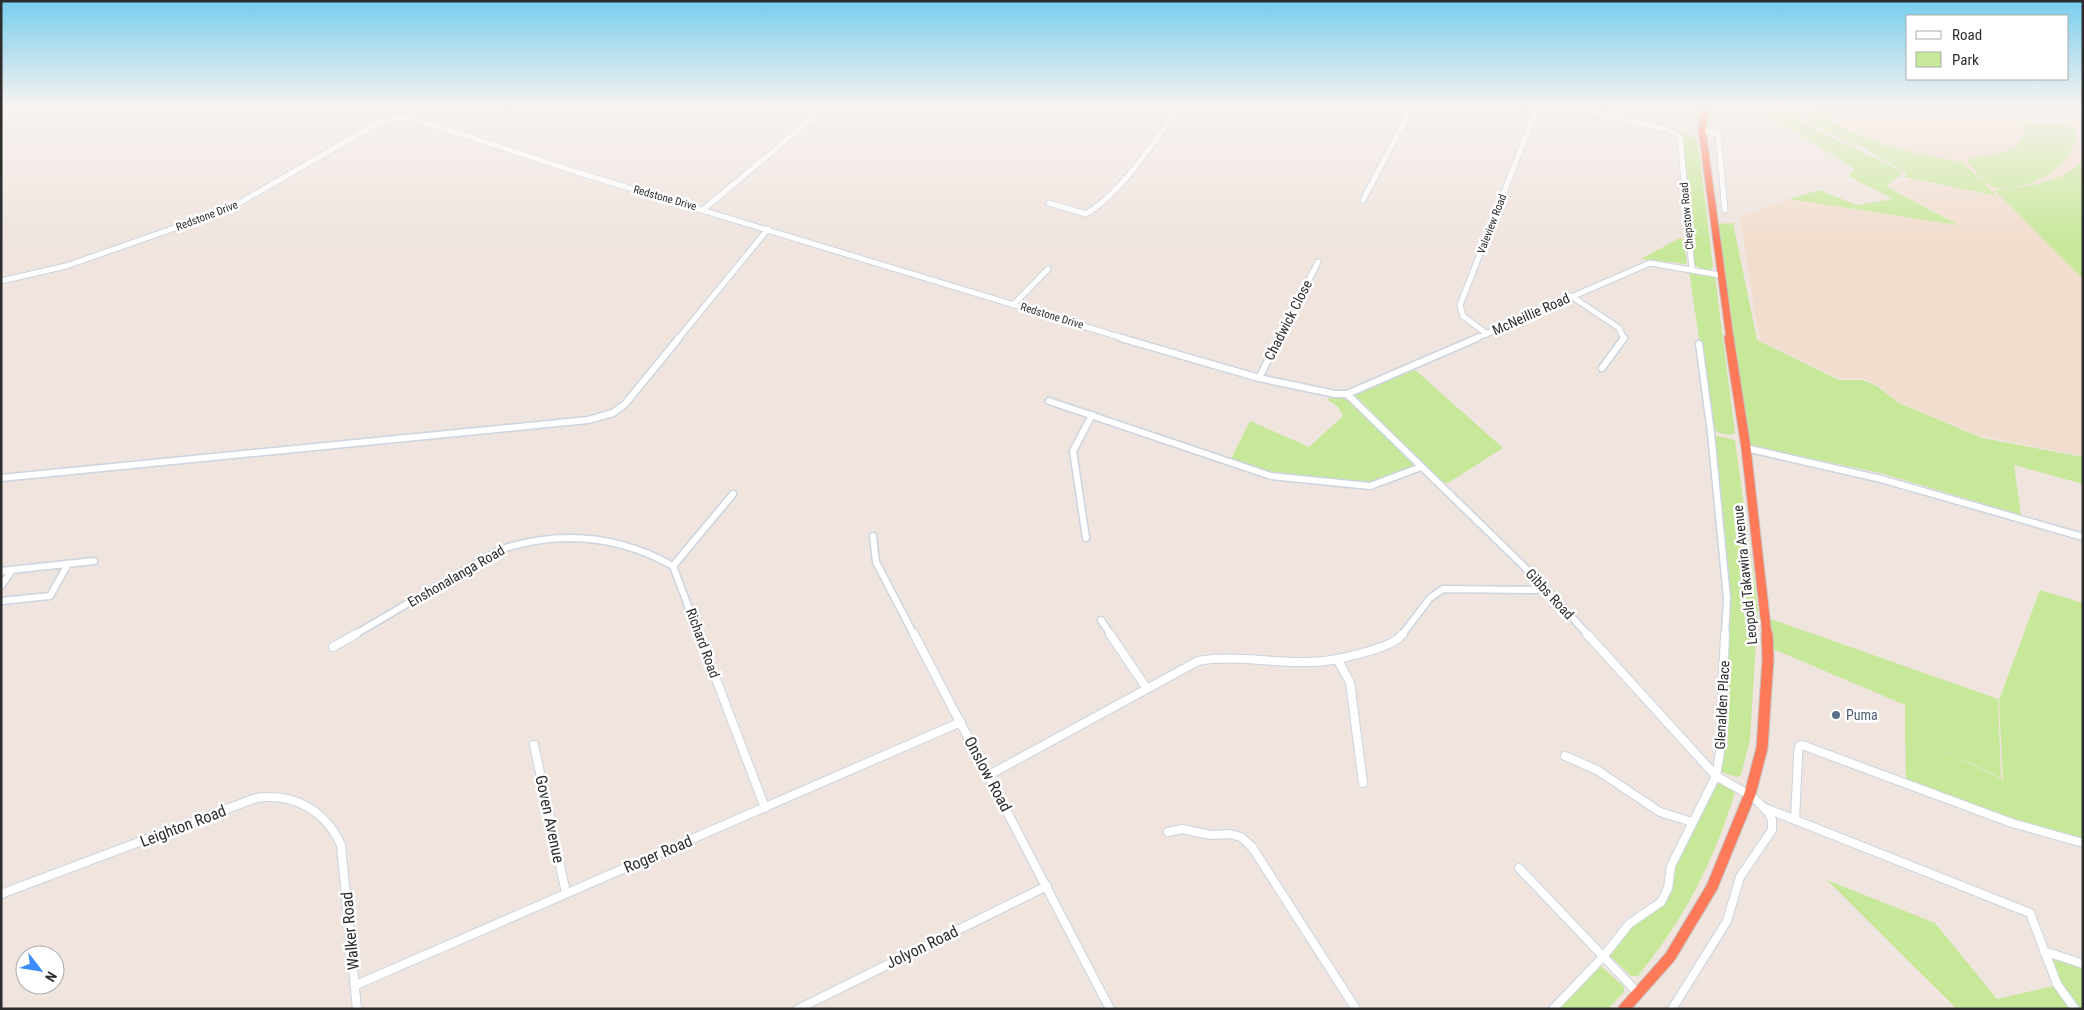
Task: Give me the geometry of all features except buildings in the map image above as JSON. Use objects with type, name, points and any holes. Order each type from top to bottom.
[{"type":"highway","name":"Leopold Takawira Avenue","points":[[1624,1009],[1670,957],[1693,922],[1712,887],[1750,794],[1762,748],[1768,659],[1766,612],[1746,448],[1720,275],[1705,152]]},
{"type":"street","name":"Redstone Drive","points":[[1,281],[66,266],[229,209],[328,152]]},
{"type":"street","name":"Redstone Drive","points":[[521,152],[1259,378],[1326,392],[1348,394]]},
{"type":"street","points":[[704,209],[772,152]]},
{"type":"street","points":[[1049,203],[1086,214],[1091,212],[1113,190],[1143,152]]},
{"type":"street","points":[[1363,200],[1388,152]]},
{"type":"street","name":"Valeview Road","points":[[1487,334],[1463,316],[1460,305],[1520,152]]},
{"type":"street","name":"Chepstow Road","points":[[1681,152],[1692,269]]},
{"type":"street","points":[[1720,152],[1725,210]]},
{"type":"street","points":[[1,478],[588,420],[606,416],[625,404],[768,229]]},
{"type":"street","name":"Chadwick Close","points":[[1259,378],[1318,262]]},
{"type":"street","name":"McNeillie Road","points":[[1348,394],[1650,263],[1720,275]]},
{"type":"street","points":[[1014,304],[1048,270]]},
{"type":"street","points":[[1571,296],[1619,328],[1623,334],[1624,340],[1602,368]]},
{"type":"street","name":"Glenalden Place","points":[[1553,1009],[1603,957],[1629,924],[1661,902],[1668,888],[1671,866],[1716,776],[1720,752],[1727,598],[1711,433],[1699,344]]},
{"type":"street","name":"Gibbs Road","points":[[1348,394],[1543,585],[1716,776],[1750,794],[1764,808]]},
{"type":"street","points":[[1049,401],[1270,476],[1370,486],[1421,467]]},
{"type":"street","points":[[1086,538],[1073,451],[1092,416]]},
{"type":"street","points":[[1746,448],[1881,479],[2083,537]]},
{"type":"street","points":[[673,566],[733,494]]},
{"type":"street","name":"Onslow Road","points":[[873,536],[876,562],[1110,1009]]},
{"type":"street","name":"Enshonalanga Road","points":[[333,647],[499,550],[528,540],[572,538],[610,542],[655,556],[673,566]]},
{"type":"street","points":[[1,571],[94,561]]},
{"type":"street","points":[[1,601],[50,596],[68,564]]},
{"type":"street","name":"Richard Road","points":[[673,566],[765,808]]},
{"type":"street","points":[[1,586],[12,570]]},
{"type":"street","points":[[989,775],[1198,661],[1210,658],[1316,663],[1337,660],[1392,643],[1400,637],[1430,598],[1442,589],[1536,590],[1543,585]]},
{"type":"street","points":[[1101,620],[1147,689]]},
{"type":"street","points":[[1337,660],[1350,682],[1362,782]]},
{"type":"street","name":"Roger Road","points":[[356,986],[961,722]]},
{"type":"street","name":"Goven Avenue","points":[[534,745],[566,893]]},
{"type":"street","points":[[1795,820],[1798,791],[1795,778],[1799,746],[1802,745],[2012,823],[2083,844]]},
{"type":"street","points":[[1565,756],[1597,770],[1671,818],[1692,822]]},
{"type":"street","name":"Leighton Road","points":[[1,894],[247,801],[271,794],[299,801],[321,817],[339,837],[343,853]]},
{"type":"street","points":[[1764,808],[2030,913],[2057,984],[2075,1009]]},
{"type":"street","points":[[1672,1009],[1727,921],[1740,877],[1753,855],[1770,835],[1772,821],[1764,808]]},
{"type":"street","points":[[1168,832],[1182,829],[1211,835],[1230,834],[1241,837],[1252,846],[1356,1009]]},
{"type":"street","name":"Walker Road","points":[[343,853],[357,1009]]},
{"type":"street","points":[[1519,868],[1638,993]]},
{"type":"street","name":"Jolyon Road","points":[[798,1009],[1047,886]]},
{"type":"street","points":[[2044,951],[2083,964]]},
{"type":"shaded area","points":[[1872,152],[2083,152],[2083,456],[1981,436],[1900,403],[1878,385],[1863,378],[1839,378],[1759,340],[1740,217],[1787,199],[1959,225],[1889,186],[1908,179],[1987,194]]},
{"type":"green space","points":[[1682,152],[1699,152],[1713,267],[1711,270],[1703,270],[1693,264]]},
{"type":"green space","points":[[1828,152],[1863,152],[1892,166],[1903,173],[1886,186],[1958,225],[1789,199],[1819,190],[1857,205],[1893,199],[1848,176],[1855,169]]},
{"type":"green space","points":[[1871,152],[1913,152],[1962,162],[1997,196],[1904,177],[1906,176],[1905,172]]},
{"type":"green space","points":[[2001,152],[2069,152],[2058,167],[2045,176],[2030,183],[2002,188],[1991,186],[1981,178],[1967,161]]},
{"type":"green space","points":[[2083,161],[2083,279],[1995,190],[2019,188],[2042,183],[2064,175]]},
{"type":"green space","points":[[1733,223],[1757,340],[1839,380],[1863,380],[1877,386],[1899,403],[1982,438],[2083,457],[2083,484],[2014,465],[2021,515],[1881,473],[1756,447],[1750,444],[1717,224]]},
{"type":"green space","points":[[1680,238],[1684,240],[1687,264],[1641,259]]},
{"type":"green space","points":[[1689,270],[1710,274],[1715,277],[1735,433],[1729,435],[1712,428]]},
{"type":"green space","points":[[1414,369],[1503,448],[1448,483],[1441,483],[1354,394]]},
{"type":"green space","points":[[1331,395],[1349,400],[1414,464],[1412,467],[1374,484],[1363,484],[1261,470],[1230,461],[1250,421],[1309,447],[1343,416],[1338,407],[1328,400]]},
{"type":"green space","points":[[1717,436],[1735,440],[1758,608],[1750,739],[1741,775],[1737,777],[1721,772],[1719,768],[1729,599],[1713,437]]},
{"type":"green space","points":[[2040,590],[2083,603],[2083,840],[2011,820],[1906,781],[1905,732],[2003,780],[1999,700]]},
{"type":"green space","points":[[1771,619],[1998,699],[2001,778],[1905,732],[1905,705],[1771,648]]},
{"type":"green space","points":[[1716,783],[1730,787],[1735,792],[1718,842],[1696,889],[1669,934],[1638,976],[1631,976],[1608,954],[1632,925],[1653,910]]},
{"type":"green space","points":[[1827,880],[1935,923],[1997,999],[2054,986],[2072,1009],[1957,1009]]},
{"type":"green space","points":[[2049,956],[2083,968],[2083,1009],[2079,1009],[2060,984]]},
{"type":"green space","points":[[1600,965],[1624,987],[1624,992],[1608,1009],[1559,1009]]},
{"type":"place","name":"Puma","points":[[1836,715]]}]
